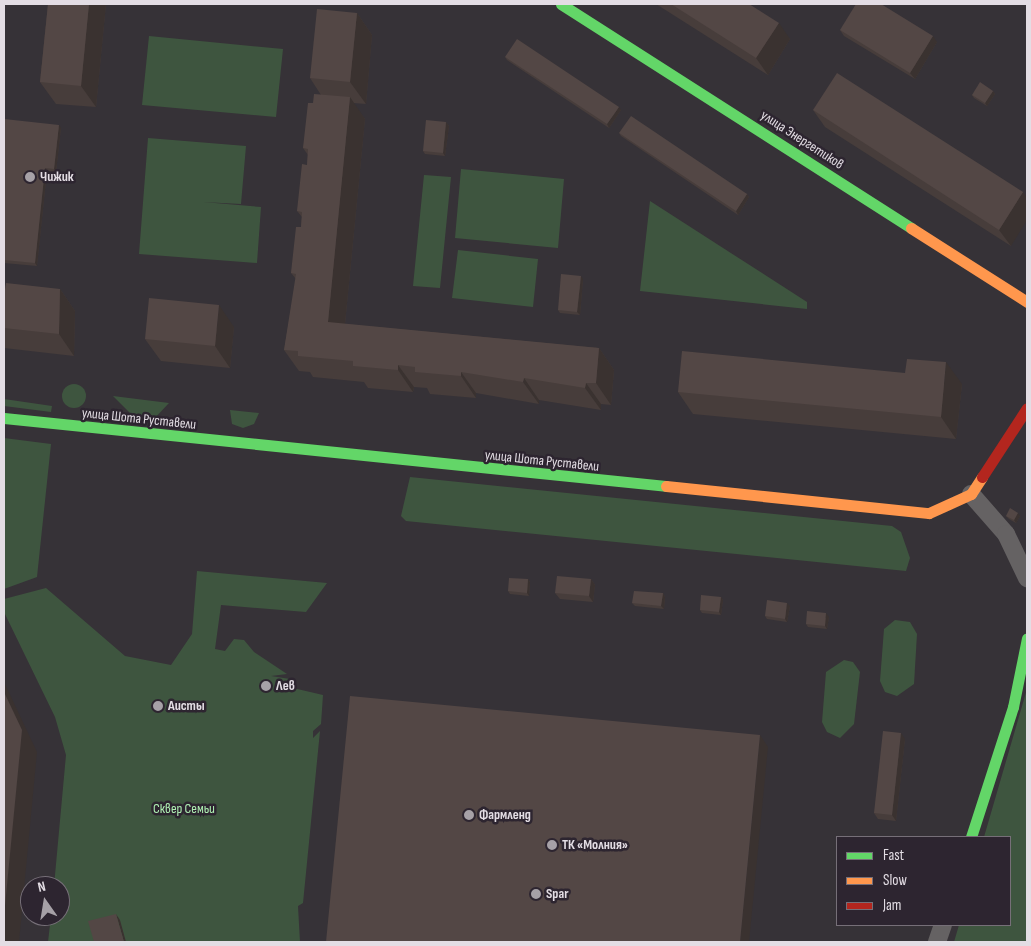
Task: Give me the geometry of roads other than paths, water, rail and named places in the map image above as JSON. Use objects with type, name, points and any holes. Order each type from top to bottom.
[{"type":"street","name":"улица Энергетиков","points":[[561,4],[1027,302]]},
{"type":"street","points":[[1027,408],[971,494],[1006,534],[1027,578]]},
{"type":"street","name":"улица Шота Руставели","points":[[4,418],[903,513],[929,513],[971,494]]},
{"type":"street","points":[[971,836],[1013,707],[1027,638]]},
{"type":"street","points":[[937,942],[942,926]]},
{"type":"place","name":"Чижик","points":[[30,177]]},
{"type":"place","name":"Лев","points":[[266,686]]},
{"type":"place","name":"Аисты","points":[[158,706]]},
{"type":"place","name":"Фармленд","points":[[469,815]]},
{"type":"place","name":"ТК «Молния»","points":[[552,845]]},
{"type":"place","name":"Spar","points":[[536,894]]},
{"type":"park label","name":"Сквер Семьи","points":[[184,809]]}]
